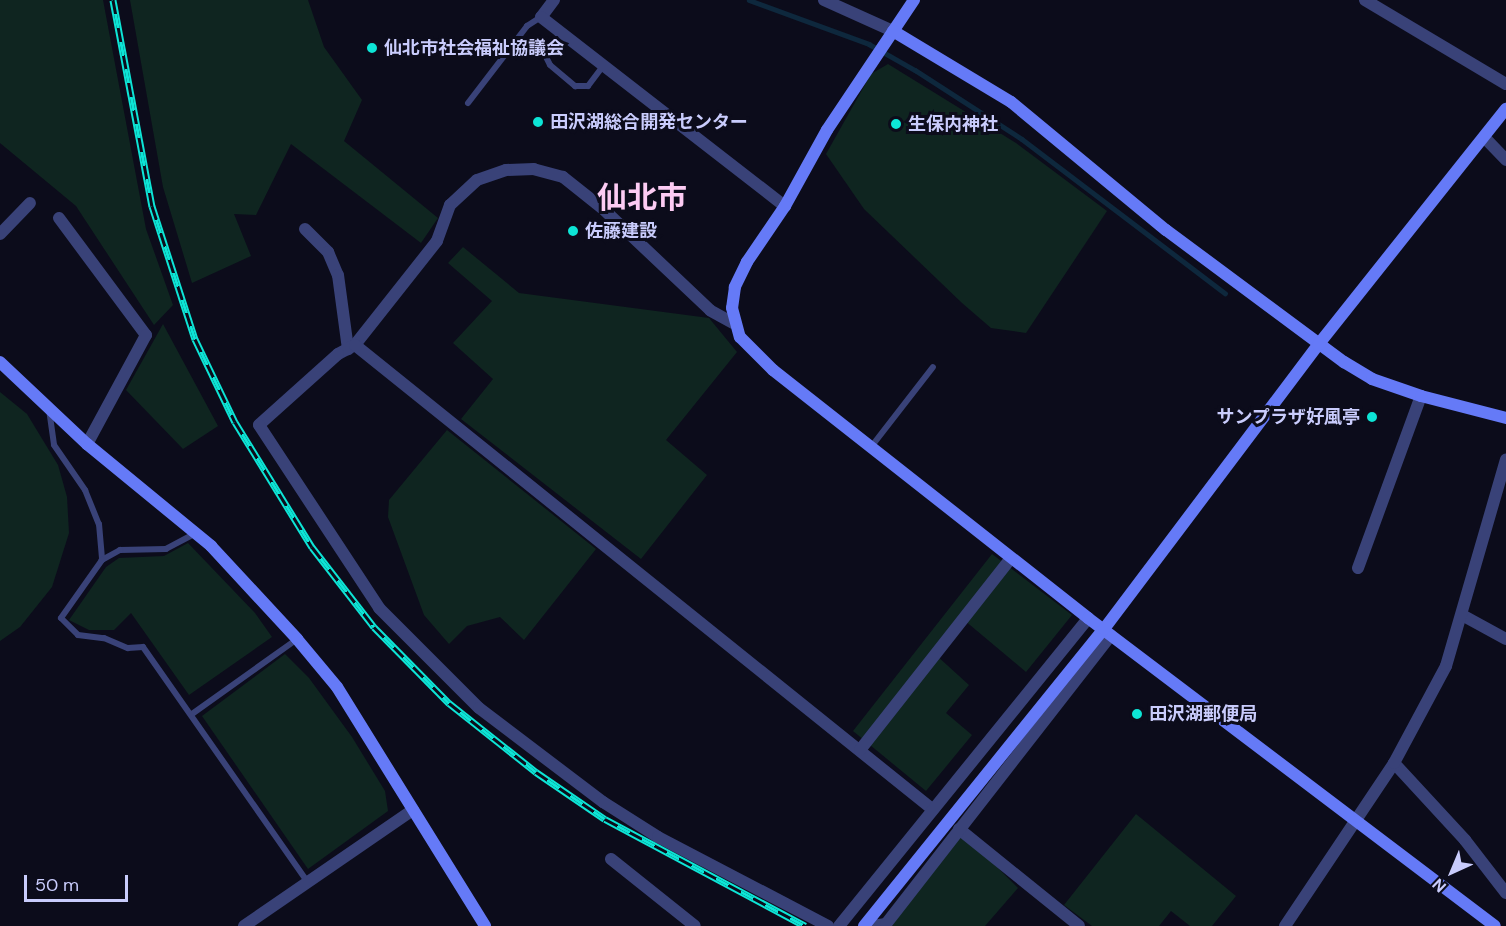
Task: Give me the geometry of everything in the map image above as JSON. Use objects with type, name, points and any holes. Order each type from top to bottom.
[{"type":"street","points":[[554,0],[541,17],[784,206]]},
{"type":"street","points":[[824,0],[893,31],[1011,102],[1166,230],[1318,345],[1372,379],[1421,396],[1506,418]]},
{"type":"street","points":[[733,323],[735,287],[827,130],[914,0]]},
{"type":"street","points":[[1365,0],[1506,84]]},
{"type":"street","points":[[872,926],[886,924],[1108,632],[1318,345],[1506,109]]},
{"type":"street","points":[[1484,137],[1506,160]]},
{"type":"street","points":[[828,926],[658,837],[603,802],[479,708],[379,608],[259,425],[352,347],[437,241],[450,205],[477,180],[506,170],[534,170],[562,177],[602,208],[710,310],[733,323],[750,350],[1088,618],[1495,926]]},
{"type":"street","points":[[0,234],[30,203]]},
{"type":"street","points":[[59,218],[146,335],[87,444]]},
{"type":"street","points":[[305,229],[328,252],[338,275],[352,347],[932,809]]},
{"type":"street","points":[[0,362],[87,444],[196,533],[297,639],[337,687],[485,926]]},
{"type":"street","points":[[1358,568],[1421,396]]},
{"type":"street","points":[[1286,926],[1394,763],[1446,666],[1506,460]]},
{"type":"street","points":[[860,750],[1011,558]]},
{"type":"street","points":[[1462,615],[1506,639]]},
{"type":"street","points":[[839,926],[1088,618]]},
{"type":"street","points":[[864,926],[1018,732],[1108,632]]},
{"type":"street","points":[[1394,763],[1465,840],[1506,893]]},
{"type":"street","points":[[244,926],[413,810]]},
{"type":"street","points":[[959,829],[1072,924]]},
{"type":"street","points":[[611,859],[695,926]]},
{"type":"lane","points":[[468,103],[527,26],[541,17]]},
{"type":"lane","points":[[561,32],[544,53],[550,65],[575,86],[588,86],[603,65]]},
{"type":"lane","points":[[871,447],[933,367]]},
{"type":"lane","points":[[49,409],[54,445],[85,490],[99,524],[102,560]]},
{"type":"lane","points":[[196,533],[166,549],[120,550],[102,560],[61,618],[78,634],[104,638],[128,648],[143,647],[307,881]]},
{"type":"lane","points":[[192,714],[297,639]]},
{"type":"green space","points":[[0,0],[103,0],[146,229],[173,305],[154,325],[76,206],[0,143]]},
{"type":"green space","points":[[130,0],[308,0],[324,47],[362,100],[344,141],[438,218],[421,243],[291,144],[256,215],[234,214],[251,256],[192,283],[163,187]]},
{"type":"green space","points":[[888,64],[1016,143],[1107,211],[1026,333],[991,328],[962,303],[864,209],[826,154],[871,74]]},
{"type":"green space","points":[[463,247],[519,293],[709,318],[737,352],[666,440],[707,475],[641,559],[461,419],[493,379],[453,343],[492,301],[448,263]]},
{"type":"green space","points":[[163,324],[218,426],[183,449],[126,390]]},
{"type":"green space","points":[[0,392],[27,414],[58,465],[67,497],[69,533],[52,587],[20,627],[0,641]]},
{"type":"green space","points":[[447,430],[596,549],[524,640],[500,617],[467,626],[449,644],[424,615],[388,517],[389,500]]},
{"type":"green space","points":[[188,543],[255,613],[272,637],[189,695],[131,613],[114,630],[89,630],[69,620],[106,567],[119,558],[164,556]]},
{"type":"green space","points":[[992,554],[1072,615],[1026,672],[964,620],[936,655],[969,685],[946,713],[972,735],[926,791],[853,731]]},
{"type":"green space","points":[[285,654],[309,678],[352,737],[385,791],[388,811],[308,869],[202,716]]},
{"type":"green space","points":[[1136,814],[1236,896],[1212,926],[1190,926],[1171,911],[1159,926],[1092,926],[1064,905]]},
{"type":"green space","points":[[959,829],[1018,888],[985,926],[892,926]]},
{"type":"waterway","points":[[749,0],[869,44],[915,70],[1022,139],[1225,293]]},
{"type":"railway","points":[[113,0],[152,206],[195,339],[235,422],[312,547],[374,627],[449,703],[536,772],[605,819],[805,926]]},
{"type":"place","name":"仙北市社会福祉協議会","points":[[372,48]]},
{"type":"place","name":"田沢湖総合開発センター","points":[[538,122]]},
{"type":"place","name":"生保内神社","points":[[896,124]]},
{"type":"place","name":"佐藤建設","points":[[573,231]]},
{"type":"place","name":"サンプラザ好風亭","points":[[1372,417]]},
{"type":"place","name":"田沢湖郵便局","points":[[1137,714]]},
{"type":"district","name":"仙北市","points":[[642,198]]}]
